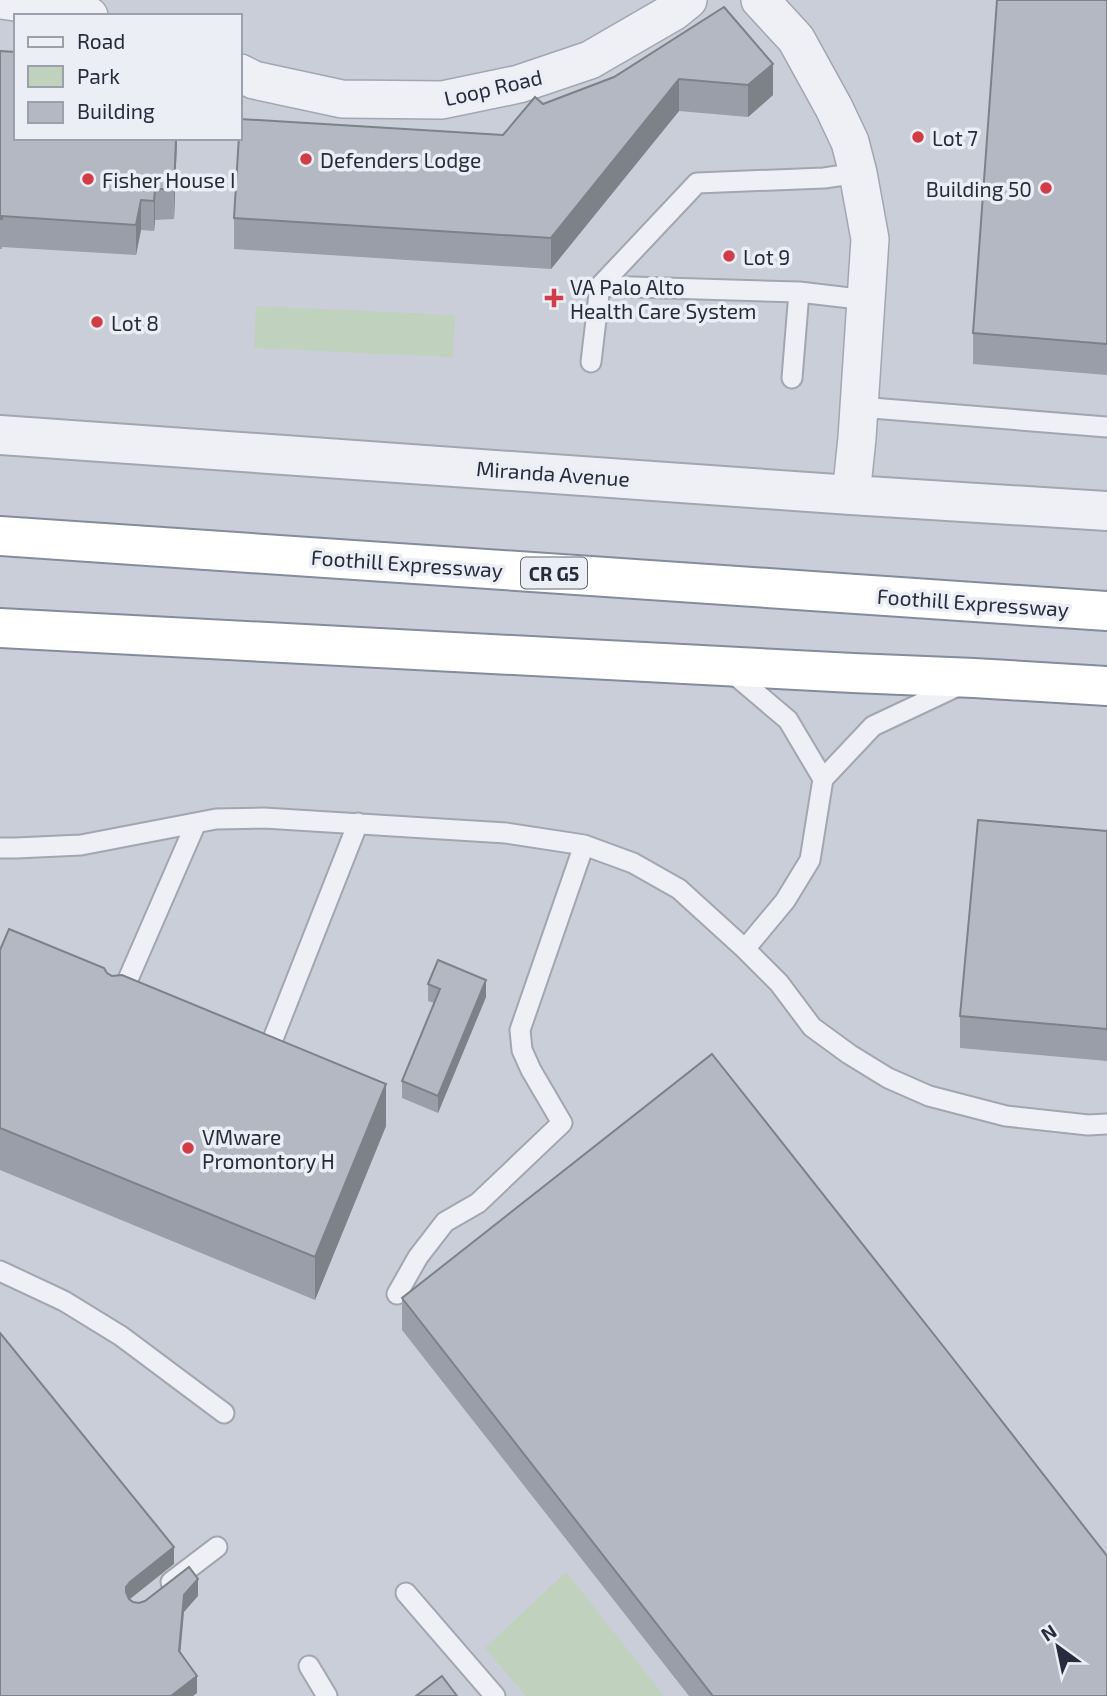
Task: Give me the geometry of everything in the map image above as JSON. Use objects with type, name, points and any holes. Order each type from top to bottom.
[{"type":"highway","name":"Foothill Expressway","points":[[0,536],[1107,611]]},
{"type":"highway","points":[[0,628],[1107,686]]},
{"type":"street","points":[[2,0],[82,14]]},
{"type":"street","name":"Loop Road","points":[[242,75],[254,80],[342,99],[442,100],[519,84],[590,60],[673,12],[688,0]]},
{"type":"street","points":[[760,0],[796,39],[850,142],[858,173],[870,239],[851,495]]},
{"type":"street","name":"Miranda Avenue","points":[[0,435],[1107,511]]},
{"type":"lane","points":[[591,362],[600,286],[697,183],[824,178],[858,173]]},
{"type":"lane","points":[[600,286],[799,292],[867,300]]},
{"type":"lane","points":[[792,378],[799,292]]},
{"type":"lane","points":[[859,407],[1107,427]]},
{"type":"lane","points":[[724,666],[788,720],[823,779]]},
{"type":"lane","points":[[745,949],[785,901],[810,860],[823,779],[873,726],[974,678]]},
{"type":"lane","points":[[0,848],[81,845],[216,820],[264,818],[506,834],[584,845],[633,863],[679,889],[779,983],[812,1027],[888,1078],[929,1096],[1006,1116],[1088,1125],[1107,1124]]},
{"type":"lane","points":[[116,1007],[196,823]]},
{"type":"lane","points":[[269,1048],[358,824]]},
{"type":"lane","points":[[397,1294],[418,1257],[445,1222],[478,1203],[562,1124],[522,1050],[520,1030],[584,845]]},
{"type":"lane","points":[[0,1271],[65,1301],[121,1336],[224,1413]]},
{"type":"lane","points":[[160,1591],[217,1547]]},
{"type":"lane","points":[[406,1593],[495,1696]]},
{"type":"lane","points":[[309,1666],[327,1696]]},
{"type":"shaded area","points":[[0,0],[1107,0],[1107,1696],[0,1696]]},
{"type":"green space","points":[[256,306],[455,315],[453,357],[254,348]]},
{"type":"green space","points":[[566,1572],[664,1696],[526,1696],[485,1648]]},
{"type":"building","name":"Building 50","points":[[997,0],[1107,0],[1107,344],[973,333]]},
{"type":"building","name":"Defenders Lodge","points":[[724,7],[773,64],[748,85],[679,79],[551,238],[234,218],[242,119],[503,135],[535,97],[543,104],[614,77]]},
{"type":"building","name":"Fisher House I","points":[[0,51],[14,52],[14,140],[176,140],[174,189],[155,189],[154,201],[141,200],[136,225],[2,216],[0,219]]},
{"type":"building","points":[[978,820],[1107,831],[1107,1029],[960,1016]]},
{"type":"building","name":"VMware Promontory H","points":[[9,929],[104,968],[112,976],[122,975],[386,1084],[315,1257],[0,1128],[0,950]]},
{"type":"building","points":[[438,960],[486,980],[438,1096],[402,1081],[440,989],[428,984]]},
{"type":"building","points":[[712,1054],[1107,1556],[1107,1696],[713,1696],[402,1298]]},
{"type":"building","points":[[0,1333],[174,1547],[130,1582],[126,1587],[129,1599],[139,1603],[145,1601],[189,1567],[198,1579],[184,1595],[179,1651],[197,1676],[171,1696],[0,1696]]},
{"type":"building","points":[[442,1676],[457,1696],[416,1696]]},
{"type":"place","name":"Lot 7","points":[[918,137]]},
{"type":"place","name":"Defenders Lodge","points":[[306,159]]},
{"type":"place","name":"Fisher House I","points":[[88,179]]},
{"type":"place","name":"Building 50","points":[[1046,188]]},
{"type":"place","name":"Lot 9","points":[[729,256]]},
{"type":"place","name":"VA Palo Alto Health Care System","points":[[554,298]]},
{"type":"place","name":"Lot 8","points":[[97,322]]},
{"type":"place","name":"VMware Promontory H","points":[[188,1148]]}]
